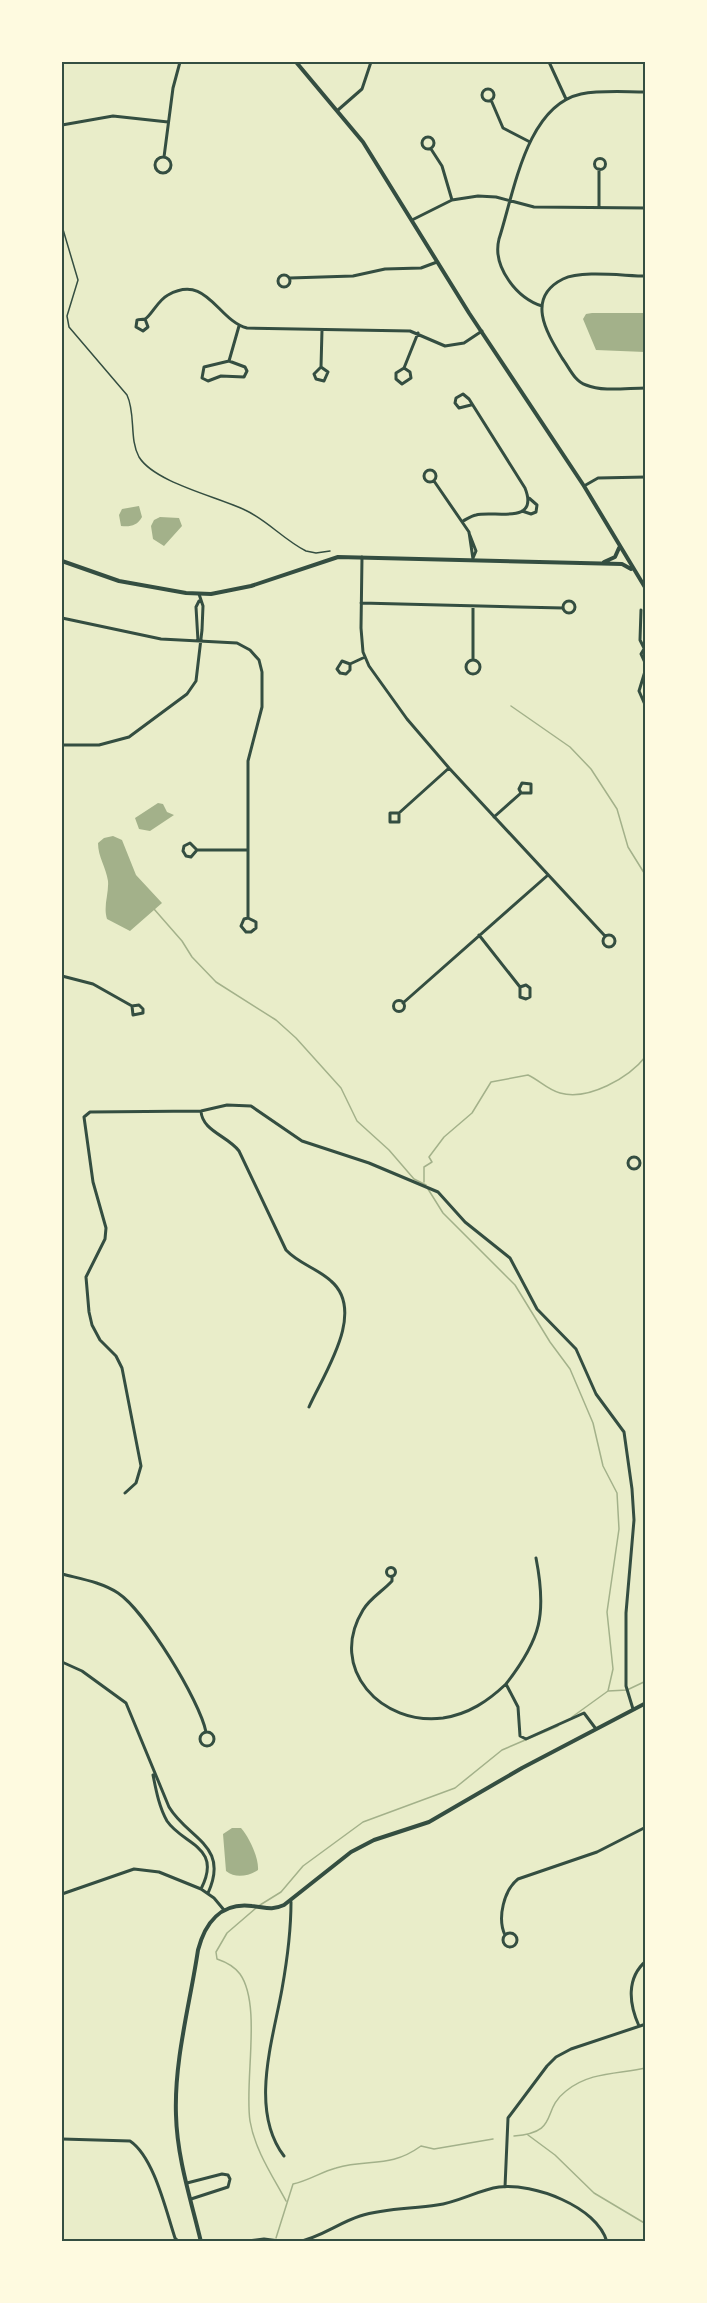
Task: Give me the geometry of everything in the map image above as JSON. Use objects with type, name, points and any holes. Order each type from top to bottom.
[{"type":"street","points":[[164,157],[157,160],[155,165],[158,172],[163,174],[170,170],[171,165],[164,157],[168,122],[180,62]]},
{"type":"street","points":[[296,62],[363,142],[437,262],[584,486],[645,589]]},
{"type":"street","points":[[338,110],[362,89],[371,62]]},
{"type":"street","points":[[549,62],[566,99]]},
{"type":"street","points":[[491,100],[483,98],[486,89],[493,92],[491,100],[503,128],[530,142]]},
{"type":"street","points":[[542,306],[522,297],[498,258],[497,246],[530,142],[545,115],[566,99],[597,92],[645,92]]},
{"type":"street","points":[[62,125],[113,116],[168,122]]},
{"type":"street","points":[[431,149],[434,140],[425,138],[422,143],[423,147],[431,149],[442,166],[452,200]]},
{"type":"street","points":[[599,169],[599,207]]},
{"type":"street","points":[[412,220],[452,200],[487,196],[534,207],[645,208]]},
{"type":"street","points":[[290,278],[287,287],[280,287],[278,283],[281,276],[285,274],[290,278],[353,276],[385,269],[421,268],[437,262]]},
{"type":"street","points":[[645,276],[565,278],[550,290],[542,306],[541,318],[544,329],[579,381],[593,387],[645,388]]},
{"type":"street","points":[[145,319],[148,327],[143,331],[139,330],[136,327],[137,320],[145,319],[167,295],[190,290],[213,299],[228,320],[239,326],[254,329],[418,333],[437,344],[454,346],[482,331]]},
{"type":"street","points":[[229,361],[239,326]]},
{"type":"street","points":[[321,367],[328,372],[324,381],[316,379],[314,374],[321,367],[322,330]]},
{"type":"street","points":[[404,368],[410,372],[411,378],[402,384],[395,376],[399,370],[404,368],[418,333]]},
{"type":"street","points":[[229,361],[245,366],[246,375],[240,379],[221,376],[208,381],[202,378],[204,367],[229,361]]},
{"type":"street","points":[[471,405],[459,408],[455,403],[456,398],[465,396],[471,405],[525,488],[528,498],[537,504],[536,512],[531,514],[522,511]]},
{"type":"street","points":[[434,481],[430,483],[425,480],[424,472],[434,471],[434,481],[463,521],[469,532],[473,559]]},
{"type":"street","points":[[584,486],[598,478],[645,477]]},
{"type":"street","points":[[463,521],[476,514],[514,515],[522,511],[528,498]]},
{"type":"street","points":[[601,564],[615,557],[619,547]]},
{"type":"street","points":[[62,561],[119,580],[199,594],[233,591],[338,557],[621,564],[633,570]]},
{"type":"street","points":[[362,557],[361,628],[365,657],[407,718],[449,768],[605,936]]},
{"type":"street","points":[[62,745],[99,745],[129,736],[180,701],[196,681],[203,606],[199,600],[199,594]]},
{"type":"street","points":[[361,603],[563,608],[570,614],[576,607],[568,601],[563,608]]},
{"type":"street","points":[[473,606],[473,660],[479,668],[472,674],[466,668],[473,660]]},
{"type":"street","points":[[641,610],[640,640],[645,648],[641,654],[645,667],[639,691],[645,707]]},
{"type":"street","points":[[62,618],[161,639],[199,643],[229,642],[244,646],[261,666],[262,707],[248,761],[248,918]]},
{"type":"street","points":[[350,664],[350,670],[346,674],[340,673],[337,669],[342,661],[350,664],[365,657]]},
{"type":"street","points":[[399,813],[449,768]]},
{"type":"street","points":[[494,817],[521,793],[531,793],[531,784],[522,783],[519,789],[521,793]]},
{"type":"street","points":[[197,850],[191,857],[186,856],[183,851],[184,846],[190,843],[197,850],[248,850]]},
{"type":"street","points":[[403,1003],[548,875]]},
{"type":"street","points":[[248,918],[255,920],[256,926],[248,933],[241,926],[244,919],[248,918]]},
{"type":"street","points":[[479,935],[520,987],[520,997],[526,999],[530,997],[530,988],[526,985],[520,987]]},
{"type":"street","points":[[62,976],[93,984],[132,1006],[141,1006],[142,1014],[133,1015],[132,1006]]},
{"type":"street","points":[[125,1493],[139,1476],[140,1454],[122,1368],[116,1356],[100,1340],[92,1325],[89,1312],[86,1279],[105,1239],[106,1228],[93,1182],[83,1121],[86,1113],[201,1111],[227,1105],[251,1106],[302,1141],[369,1163],[438,1192],[465,1222],[510,1258],[537,1309],[576,1348],[596,1394],[624,1432],[634,1520],[626,1613],[626,1686],[633,1709]]},
{"type":"street","points":[[201,1111],[203,1121],[229,1141],[239,1152],[286,1250],[299,1262],[333,1282],[341,1296],[345,1311],[343,1333],[309,1407]]},
{"type":"street","points":[[639,1159],[638,1168],[632,1169],[628,1166],[627,1162],[632,1157],[639,1159],[645,1155]]},
{"type":"street","points":[[392,1576],[392,1581],[362,1612],[354,1635],[354,1669],[362,1684],[376,1699],[404,1714],[441,1718],[467,1712],[488,1701],[506,1684],[525,1660],[538,1633],[542,1596],[536,1558]]},
{"type":"street","points":[[62,1574],[107,1587],[136,1609],[190,1695],[206,1732],[214,1737],[213,1743],[209,1746],[201,1741],[206,1732]]},
{"type":"street","points":[[62,1662],[82,1671],[122,1698],[132,1715],[151,1767],[172,1814],[209,1848],[214,1875],[208,1893]]},
{"type":"street","points":[[506,1684],[518,1707],[520,1736],[526,1739],[584,1713],[596,1729]]},
{"type":"street","points":[[201,2241],[178,2140],[176,2089],[201,1938],[210,1921],[224,1910],[241,1905],[271,1910],[291,1902],[325,1870],[351,1852],[374,1840],[429,1822],[645,1703]]},
{"type":"street","points":[[151,1767],[165,1816],[176,1830],[199,1847],[205,1860],[207,1873],[201,1889]]},
{"type":"street","points":[[505,1935],[514,1935],[517,1939],[515,1945],[511,1947],[504,1945],[503,1902],[509,1887],[518,1879],[597,1852],[645,1827]]},
{"type":"street","points":[[62,1894],[134,1869],[159,1872],[201,1889],[224,1910]]},
{"type":"street","points":[[207,1873],[214,1875]]},
{"type":"street","points":[[284,2156],[272,2132],[267,2095],[268,2069],[286,1963],[291,1902]]},
{"type":"street","points":[[639,2026],[632,2007],[631,1988],[636,1971],[645,1960]]},
{"type":"street","points":[[505,2187],[508,2118],[547,2066],[565,2051],[645,2024]]},
{"type":"street","points":[[62,2139],[130,2141],[136,2145],[148,2164],[175,2238],[179,2241]]},
{"type":"street","points":[[62,2172],[62,2188]]},
{"type":"street","points":[[187,2183],[222,2174],[228,2175],[230,2179],[229,2186],[191,2199]]},
{"type":"street","points":[[297,2241],[315,2237],[370,2213],[440,2205],[486,2190],[505,2187],[536,2190],[569,2203],[597,2224],[607,2241]]},
{"type":"street","points":[[239,2241],[264,2239],[285,2241]]},
{"type":"path","points":[[62,227],[78,280],[67,321],[74,333],[127,395],[131,403],[135,446],[143,462],[170,479],[203,495],[248,511],[296,546],[316,553],[330,551]]},
{"type":"shaded area","points":[[645,313],[645,352],[596,350],[583,319],[586,314]]},
{"type":"shaded area","points":[[139,506],[142,517],[140,520],[133,525],[121,526],[119,515],[122,509]]},
{"type":"shaded area","points":[[160,517],[179,518],[182,526],[164,546],[153,539],[151,526],[154,520]]},
{"type":"shaded area","points":[[158,803],[163,804],[167,812],[174,815],[150,831],[139,829],[135,818]]},
{"type":"shaded area","points":[[113,836],[122,840],[136,875],[162,903],[130,931],[107,919],[106,914],[108,881],[98,843],[104,838]]},
{"type":"shaded area","points":[[232,1828],[241,1828],[255,1854],[258,1870],[250,1874],[234,1875],[226,1871],[223,1834]]},
{"type":"waterway","points":[[511,706],[570,747],[591,769],[617,809],[628,847],[646,876]]},
{"type":"waterway","points":[[154,909],[182,941],[192,957],[216,982],[276,1020],[296,1038],[341,1088],[357,1121],[389,1150],[414,1179],[426,1185]]},
{"type":"waterway","points":[[424,1182],[424,1167],[432,1162],[429,1157],[444,1137],[472,1113],[491,1082],[528,1075],[556,1092],[571,1095],[583,1094],[595,1091],[619,1079],[646,1056]]},
{"type":"waterway","points":[[428,1189],[443,1213],[515,1285],[550,1342],[570,1369],[593,1423],[603,1466],[617,1493],[619,1529],[607,1612],[613,1669],[608,1691]]},
{"type":"waterway","points":[[572,1717],[608,1691],[627,1690],[646,1681]]},
{"type":"waterway","points":[[260,1905],[281,1892],[303,1866],[363,1822],[455,1788],[502,1750],[558,1726]]},
{"type":"waterway","points":[[256,1908],[227,1933],[216,1952],[217,1959],[238,1971],[246,1988],[251,2024],[249,2105],[252,2132],[286,2201]]},
{"type":"waterway","points":[[514,2136],[538,2130],[548,2120],[558,2099],[584,2080],[646,2068]]},
{"type":"waterway","points":[[528,2135],[555,2155],[594,2193],[646,2224]]},
{"type":"waterway","points":[[276,2238],[293,2184],[348,2165],[399,2158],[421,2146],[434,2149],[493,2139]]}]
